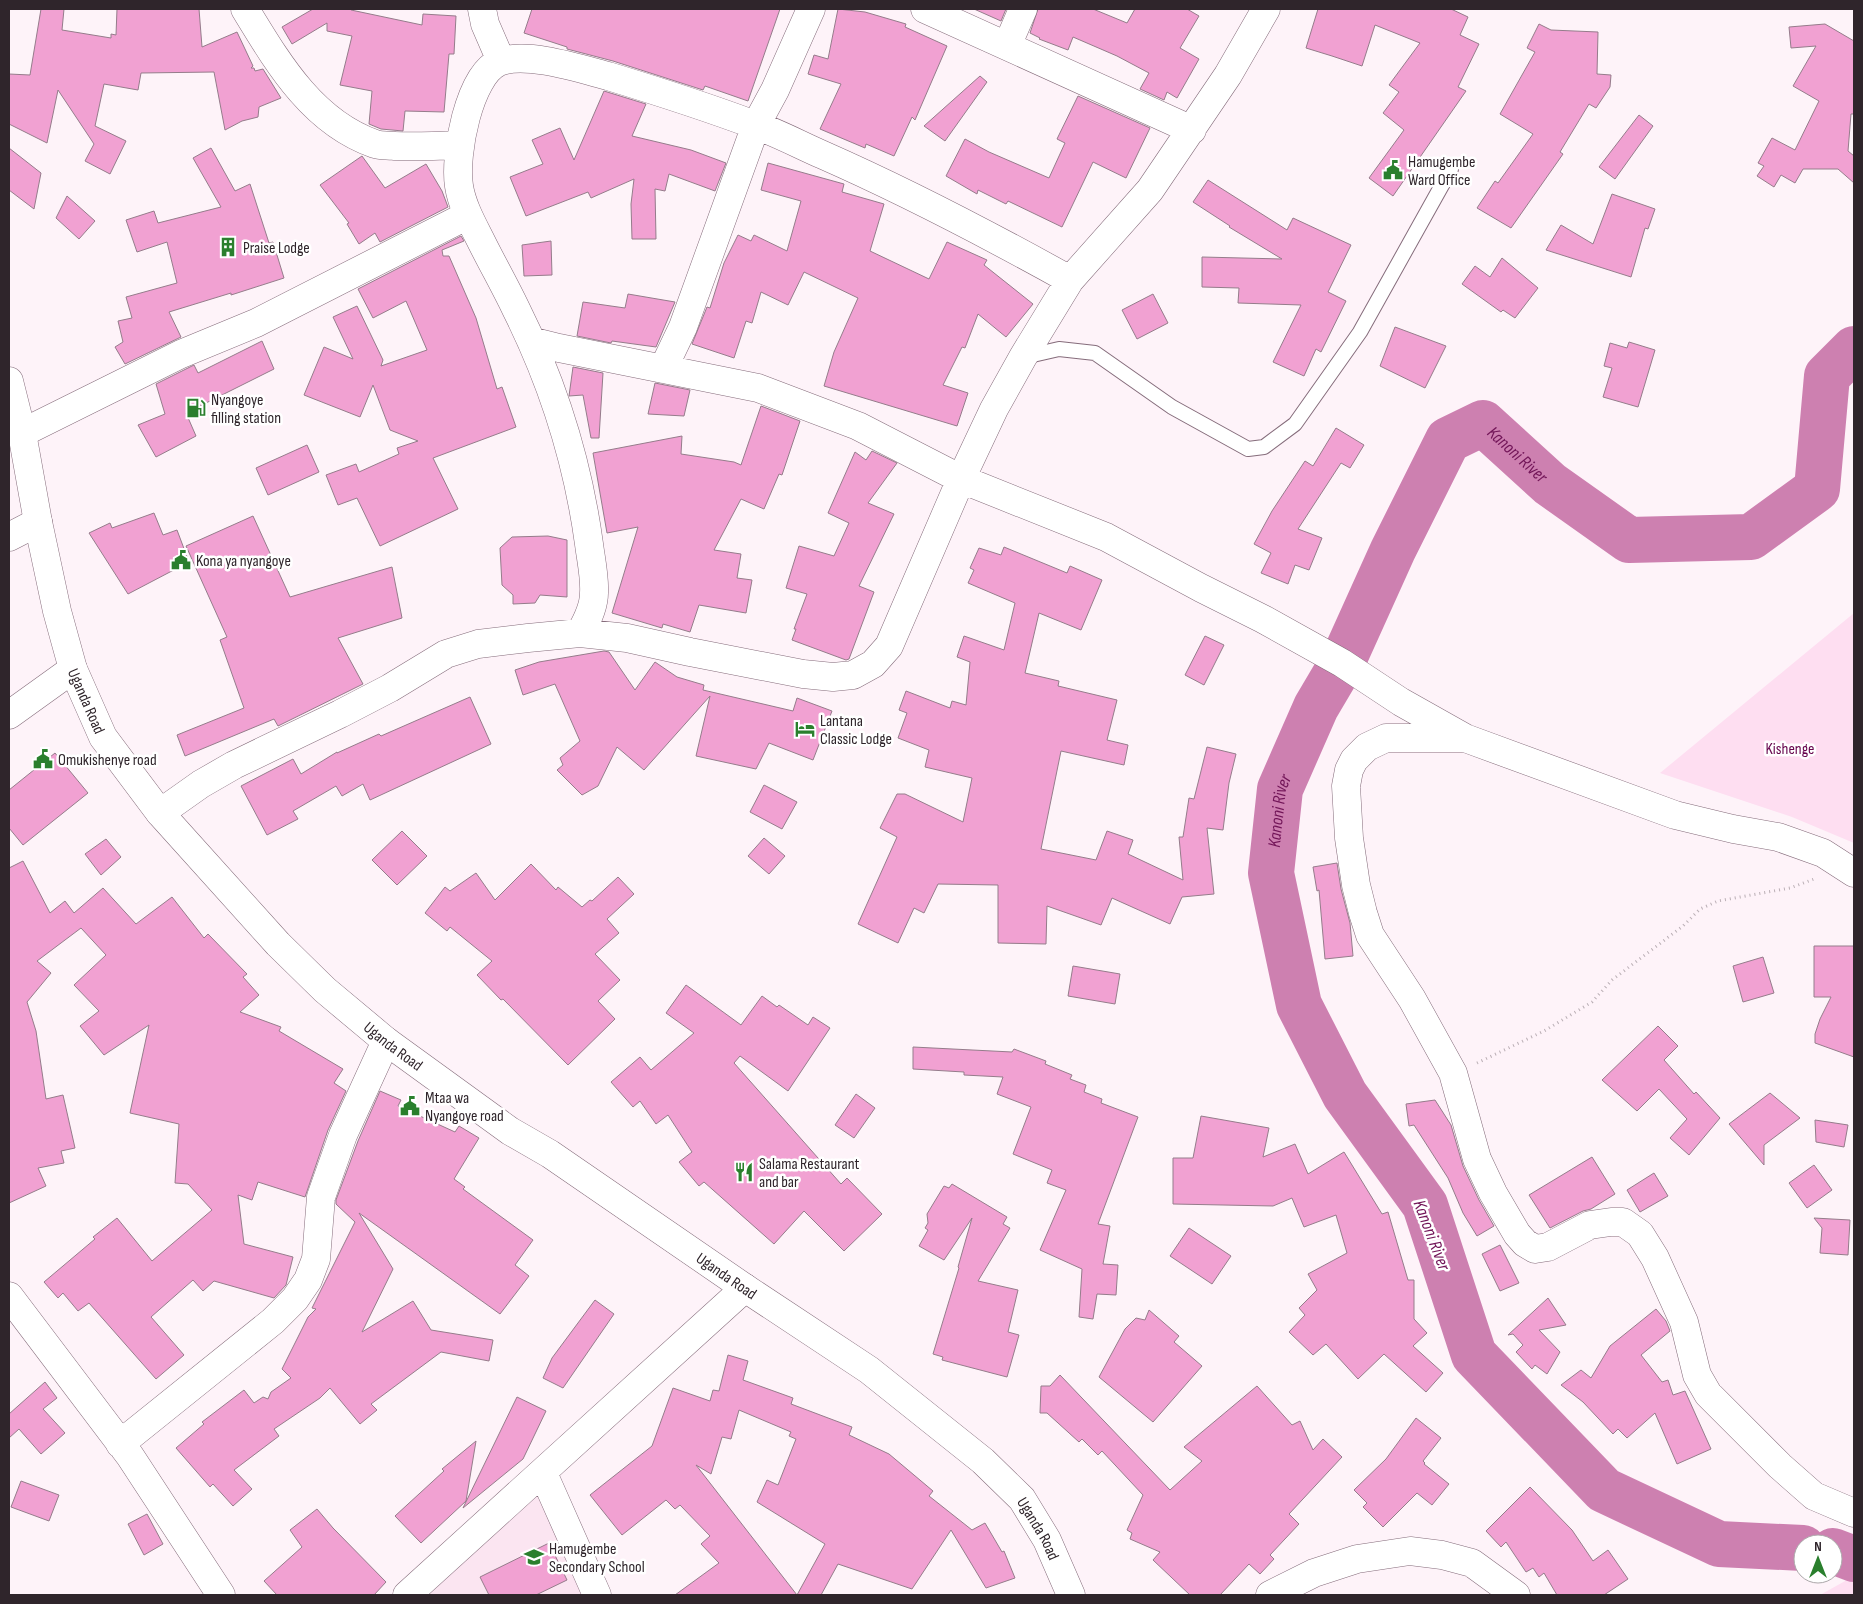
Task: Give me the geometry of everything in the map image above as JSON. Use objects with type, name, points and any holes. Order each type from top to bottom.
[{"type":"street","points":[[245,9],[275,58],[300,92],[322,112],[348,131],[377,144],[420,148],[460,145]]},
{"type":"street","points":[[482,9],[485,24],[501,61]]},
{"type":"street","points":[[663,369],[683,327],[756,125],[775,90],[810,9]]},
{"type":"street","points":[[925,9],[1192,130]]},
{"type":"street","points":[[1007,46],[1023,9]]},
{"type":"street","points":[[160,813],[201,784],[234,765],[390,688],[446,654],[478,644],[580,633],[627,638],[803,674],[832,677],[853,675],[873,664],[889,646],[961,479],[994,409],[1023,357],[1070,280],[1150,190],[1192,130],[1228,75],[1266,9]]},
{"type":"street","points":[[580,633],[588,619],[594,595],[586,524],[576,478],[560,421],[531,341],[468,215],[459,186],[458,162],[460,145],[470,101],[486,71],[501,61],[532,58],[571,66],[629,82],[756,125],[884,182],[984,232],[1070,280]]},
{"type":"street","points":[[22,433],[181,354],[256,324],[468,215]]},
{"type":"street","points":[[531,341],[758,388],[858,426],[961,479],[1106,537],[1342,662],[1401,702],[1465,738],[1675,815],[1778,837],[1823,853],[1850,871]]},
{"type":"street","name":"Uganda Road","points":[[9,381],[22,433],[57,611],[73,669],[103,737],[160,813],[278,944],[325,990],[386,1041],[510,1131],[550,1154],[745,1288],[869,1370],[983,1461],[1022,1499],[1047,1540],[1071,1595]]},
{"type":"street","points":[[9,537],[38,522]]},
{"type":"street","points":[[9,715],[73,669]]},
{"type":"street","points":[[1465,738],[1386,738],[1366,747],[1354,760],[1349,770],[1346,786],[1349,838],[1356,885],[1370,935],[1412,1000],[1453,1073],[1477,1159],[1493,1193],[1525,1244],[1535,1249],[1548,1247],[1590,1225],[1623,1222],[1640,1234],[1655,1258],[1684,1322],[1696,1375],[1708,1394],[1780,1466],[1814,1496],[1854,1513]]},
{"type":"street","points":[[120,1444],[273,1321],[296,1299],[308,1280],[316,1258],[321,1197],[343,1135],[386,1041]]},
{"type":"street","points":[[407,1595],[745,1288]]},
{"type":"street","points":[[9,1296],[120,1444],[221,1595]]},
{"type":"street","points":[[543,1473],[597,1595]]},
{"type":"street","points":[[1270,1595],[1314,1573],[1357,1559],[1410,1551],[1442,1555],[1472,1563],[1516,1595]]},
{"type":"lane","points":[[1023,357],[1059,349],[1095,353],[1172,407],[1248,449],[1264,447],[1295,424],[1360,332],[1450,169]]},
{"type":"path","points":[[1453,1073],[1499,1054],[1544,1031],[1592,1002],[1612,980],[1683,926],[1700,909],[1718,901],[1790,888],[1850,871]]},
{"type":"shaded area","name":"Hamugembe Secondary School","points":[[537,1491],[591,1595],[429,1595]]},
{"type":"green space","name":"Kishenge","points":[[1854,613],[1854,843],[1792,817],[1660,773]]},
{"type":"green space","points":[[1854,1576],[1854,1595],[1820,1595],[1843,1584]]},
{"type":"building","points":[[41,9],[64,9],[62,30],[111,38],[111,34],[116,35],[117,9],[199,9],[202,47],[237,32],[253,66],[251,68],[254,68],[255,71],[263,69],[281,98],[259,107],[258,117],[242,121],[225,130],[214,72],[141,73],[138,90],[104,84],[95,126],[126,141],[110,174],[85,161],[94,144],[58,90],[47,143],[9,124],[9,74],[30,75]]},
{"type":"building","points":[[313,9],[352,9],[422,25],[423,14],[456,16],[454,54],[449,54],[444,112],[405,111],[403,131],[381,129],[369,124],[372,91],[340,85],[352,36],[327,31],[327,23],[292,44],[282,27]]},
{"type":"building","points":[[532,9],[780,9],[748,101],[705,86],[703,90],[613,61],[567,49],[567,47],[524,33]]},
{"type":"building","points":[[838,9],[865,12],[906,24],[905,27],[947,46],[915,120],[912,117],[894,156],[866,144],[865,148],[820,129],[841,84],[808,74],[814,55],[828,59]]},
{"type":"building","points":[[974,9],[1006,9],[1001,21]]},
{"type":"building","points":[[1038,9],[1093,9],[1127,23],[1135,9],[1187,9],[1199,16],[1180,48],[1199,59],[1177,98],[1167,92],[1164,100],[1140,89],[1149,73],[1117,56],[1073,37],[1068,50],[1039,39],[1030,33]]},
{"type":"building","points":[[1318,9],[1451,9],[1468,17],[1460,35],[1479,44],[1458,87],[1466,91],[1393,196],[1369,178],[1404,130],[1383,113],[1399,92],[1389,85],[1420,43],[1375,25],[1362,66],[1306,48]]},
{"type":"building","points":[[1539,24],[1551,30],[1598,32],[1597,74],[1611,75],[1610,87],[1596,108],[1589,104],[1560,152],[1563,154],[1511,228],[1477,208],[1495,181],[1498,183],[1533,134],[1500,114],[1535,52],[1527,48]]},
{"type":"building","points":[[1825,24],[1854,41],[1854,114],[1851,114],[1848,151],[1854,156],[1854,183],[1838,169],[1803,169],[1795,183],[1781,175],[1774,187],[1757,176],[1764,166],[1758,163],[1772,138],[1795,150],[1819,101],[1793,86],[1816,46],[1791,48],[1789,27]]},
{"type":"building","points":[[980,76],[987,82],[945,141],[924,126]]},
{"type":"building","points":[[604,91],[646,104],[632,136],[691,150],[726,163],[715,191],[669,174],[665,191],[655,189],[656,239],[632,239],[631,204],[634,179],[591,198],[588,192],[526,216],[510,177],[543,164],[532,140],[560,128],[574,160]]},
{"type":"building","points":[[1078,96],[1150,128],[1126,178],[1093,162],[1062,227],[1008,201],[1006,204],[978,190],[977,194],[946,176],[965,139],[989,152],[1049,178],[1065,143],[1057,139]]},
{"type":"building","points":[[1639,115],[1653,126],[1615,179],[1599,167]]},
{"type":"building","points":[[9,148],[41,173],[34,209],[9,190]]},
{"type":"building","points":[[211,148],[235,191],[250,184],[269,243],[273,242],[284,278],[169,312],[181,337],[125,364],[115,347],[123,342],[118,321],[132,318],[126,297],[177,283],[167,242],[137,252],[126,220],[154,211],[158,223],[221,207],[193,158]]},
{"type":"building","points":[[362,156],[385,188],[426,164],[442,191],[448,207],[380,242],[375,233],[359,244],[347,224],[349,223],[320,185]]},
{"type":"building","points":[[768,163],[844,184],[842,192],[884,204],[870,251],[929,279],[947,242],[987,260],[984,265],[1033,304],[1006,337],[978,314],[965,348],[962,347],[943,385],[968,393],[957,426],[824,386],[834,352],[858,298],[804,272],[788,305],[761,292],[752,323],[746,321],[734,358],[692,344],[707,307],[710,308],[724,263],[738,235],[751,241],[754,235],[787,251],[801,201],[761,190]]},
{"type":"building","points":[[1208,180],[1287,230],[1293,218],[1351,245],[1328,292],[1346,301],[1321,352],[1316,349],[1304,376],[1273,362],[1301,305],[1238,303],[1239,288],[1202,287],[1202,257],[1282,259],[1229,227],[1193,202]]},
{"type":"building","points":[[1612,194],[1655,209],[1648,229],[1645,228],[1631,277],[1546,250],[1561,225],[1593,244]]},
{"type":"building","points":[[67,196],[95,221],[79,239],[56,218]]},
{"type":"building","points":[[461,236],[464,241],[442,250],[443,256],[449,256],[476,318],[497,389],[502,387],[516,427],[433,458],[458,509],[380,546],[357,498],[338,505],[326,475],[356,464],[359,472],[399,454],[397,448],[418,441],[390,430],[373,385],[360,417],[304,395],[324,347],[353,359],[333,317],[357,306],[383,360],[381,366],[427,350],[406,301],[373,318],[358,289]]},
{"type":"building","points":[[551,241],[552,275],[524,276],[522,245]]},
{"type":"building","points":[[1502,258],[1538,288],[1515,318],[1503,310],[1501,312],[1462,284],[1475,266],[1490,277]]},
{"type":"building","points":[[628,294],[675,302],[656,347],[612,341],[611,343],[577,336],[583,302],[625,308]]},
{"type":"building","points":[[1153,294],[1168,323],[1137,339],[1122,310]]},
{"type":"building","points":[[1395,327],[1446,346],[1425,388],[1380,366]]},
{"type":"building","points":[[262,341],[274,369],[186,413],[196,436],[156,457],[138,425],[165,414],[156,384],[194,365],[198,373]]},
{"type":"building","points":[[1629,342],[1655,350],[1638,407],[1603,397],[1612,368],[1604,366],[1610,343],[1627,348]]},
{"type":"building","points":[[573,367],[603,373],[599,438],[591,438],[583,395],[569,396]]},
{"type":"building","points":[[655,383],[690,390],[684,416],[648,414]]},
{"type":"building","points":[[761,406],[800,421],[782,475],[779,474],[764,509],[741,499],[714,550],[741,554],[737,578],[752,580],[746,613],[699,605],[690,632],[663,624],[662,628],[612,613],[638,527],[607,533],[593,453],[682,436],[681,454],[734,462],[741,465]]},
{"type":"building","points":[[1336,428],[1364,445],[1350,468],[1341,463],[1298,529],[1322,538],[1309,570],[1295,565],[1288,584],[1261,573],[1271,553],[1254,544],[1272,511],[1305,461],[1313,466]]},
{"type":"building","points":[[307,445],[319,472],[268,495],[256,468]]},
{"type":"building","points":[[872,451],[897,463],[868,503],[894,514],[859,586],[874,592],[849,659],[846,660],[792,640],[796,629],[794,629],[807,594],[786,588],[799,546],[834,556],[849,523],[828,513],[855,452],[866,460]]},
{"type":"building","points":[[154,513],[163,535],[177,530],[189,562],[128,594],[89,533],[110,523],[112,528]]},
{"type":"building","points":[[253,516],[290,597],[392,567],[402,618],[338,638],[363,684],[278,726],[274,719],[185,756],[177,735],[244,708],[220,640],[227,637],[186,546]]},
{"type":"building","points":[[548,536],[567,540],[567,597],[540,595],[535,603],[513,604],[513,595],[502,585],[500,548],[512,537]]},
{"type":"building","points":[[1004,547],[1067,573],[1070,566],[1102,580],[1081,630],[1039,613],[1025,673],[1059,681],[1058,686],[1117,700],[1107,740],[1128,745],[1124,765],[1061,751],[1041,849],[1096,860],[1107,831],[1133,840],[1128,854],[1183,880],[1179,837],[1183,837],[1189,798],[1194,799],[1207,747],[1236,754],[1229,783],[1223,830],[1207,828],[1214,894],[1182,897],[1170,924],[1112,898],[1101,925],[1047,906],[1046,944],[998,943],[998,885],[938,884],[924,913],[914,908],[898,943],[858,924],[897,837],[880,828],[897,794],[905,794],[963,822],[972,778],[925,767],[929,750],[898,738],[907,713],[899,710],[906,691],[950,708],[952,701],[966,705],[970,662],[957,657],[964,636],[1004,650],[1015,603],[968,583],[974,570],[970,568],[979,548],[1001,555]]},
{"type":"building","points":[[1205,636],[1224,645],[1204,685],[1185,675]]},
{"type":"building","points":[[604,651],[609,652],[635,690],[655,662],[677,677],[704,685],[703,690],[793,711],[797,698],[832,711],[813,760],[769,743],[756,769],[696,756],[710,696],[644,770],[617,747],[598,786],[582,795],[557,770],[563,765],[560,758],[580,741],[555,684],[523,695],[515,670],[539,662]]},
{"type":"building","points":[[470,697],[491,744],[370,800],[363,784],[342,796],[336,786],[293,811],[298,819],[267,835],[241,786],[293,759],[301,774],[337,752],[379,734],[381,736]]},
{"type":"building","points":[[55,753],[88,793],[23,845],[9,828],[9,790]]},
{"type":"building","points":[[764,785],[797,802],[782,829],[750,812]]},
{"type":"building","points":[[402,831],[427,856],[397,885],[372,860]]},
{"type":"building","points":[[764,838],[785,856],[769,874],[748,856]]},
{"type":"building","points":[[106,839],[121,857],[101,875],[85,854]]},
{"type":"building","points":[[23,861],[50,913],[65,901],[74,913],[103,888],[136,924],[172,897],[204,938],[208,934],[247,974],[243,977],[259,995],[240,1012],[281,1027],[279,1031],[343,1069],[334,1083],[346,1091],[328,1130],[305,1197],[258,1182],[252,1200],[238,1195],[244,1244],[293,1257],[286,1285],[274,1298],[214,1281],[203,1291],[193,1280],[151,1317],[184,1355],[156,1379],[89,1303],[78,1311],[63,1293],[58,1298],[44,1282],[95,1239],[93,1237],[117,1218],[152,1261],[212,1210],[188,1184],[175,1183],[179,1124],[130,1113],[149,1025],[104,1055],[80,1026],[99,1011],[74,985],[106,955],[81,928],[37,961],[51,973],[27,1002],[36,1031],[46,1099],[63,1095],[75,1148],[61,1151],[64,1163],[38,1168],[46,1186],[9,1203],[9,868]]},
{"type":"building","points":[[1337,863],[1341,889],[1350,923],[1353,956],[1325,959],[1319,890],[1317,891],[1313,867]]},
{"type":"building","points":[[531,864],[556,890],[558,887],[582,907],[590,900],[592,901],[618,877],[634,894],[607,919],[619,933],[595,954],[620,980],[598,1001],[615,1019],[568,1065],[477,975],[492,961],[450,927],[447,931],[425,913],[445,887],[450,891],[476,873],[495,900]]},
{"type":"building","points":[[1814,946],[1854,946],[1854,1057],[1815,1043],[1815,1034],[1820,1019],[1831,997],[1814,997]]},
{"type":"building","points":[[1763,957],[1774,993],[1743,1002],[1733,966]]},
{"type":"building","points":[[1073,966],[1120,974],[1115,1004],[1068,996]]},
{"type":"building","points":[[686,985],[741,1025],[762,996],[808,1025],[813,1017],[830,1028],[788,1091],[740,1056],[734,1063],[841,1184],[847,1178],[882,1214],[844,1251],[804,1211],[774,1244],[704,1182],[699,1186],[679,1162],[692,1152],[668,1115],[656,1124],[640,1101],[633,1107],[611,1082],[640,1057],[651,1070],[694,1033],[666,1013]]},
{"type":"building","points":[[1658,1026],[1678,1046],[1664,1060],[1694,1094],[1696,1092],[1720,1118],[1689,1155],[1670,1138],[1687,1119],[1659,1089],[1637,1111],[1602,1080]]},
{"type":"building","points":[[913,1047],[1012,1052],[1014,1049],[1046,1061],[1045,1064],[1072,1075],[1070,1079],[1086,1085],[1084,1092],[1102,1099],[1101,1103],[1138,1117],[1098,1224],[1110,1226],[1103,1264],[1118,1265],[1116,1295],[1097,1294],[1093,1319],[1079,1317],[1082,1269],[1040,1250],[1066,1190],[1047,1183],[1052,1170],[1013,1154],[1031,1107],[997,1094],[1003,1077],[964,1075],[964,1072],[913,1069]]},
{"type":"building","points":[[380,1091],[401,1100],[398,1106],[455,1132],[459,1126],[479,1138],[454,1179],[465,1187],[463,1189],[533,1240],[515,1265],[529,1276],[500,1314],[359,1213],[393,1269],[362,1332],[413,1301],[431,1330],[493,1340],[489,1361],[441,1352],[371,1404],[377,1410],[360,1424],[330,1388],[320,1398],[274,1429],[279,1436],[234,1470],[252,1489],[233,1506],[213,1484],[210,1487],[176,1448],[204,1424],[202,1422],[244,1390],[254,1403],[263,1397],[268,1399],[271,1392],[291,1378],[282,1369],[308,1317],[316,1309],[312,1308],[355,1222],[336,1204],[336,1200],[358,1141]]},
{"type":"building","points":[[1770,1093],[1800,1118],[1764,1145],[1764,1165],[1729,1124]]},
{"type":"building","points":[[856,1094],[875,1108],[854,1138],[835,1125]]},
{"type":"building","points":[[1435,1100],[1451,1125],[1463,1166],[1494,1226],[1477,1236],[1463,1213],[1448,1178],[1414,1125],[1409,1126],[1406,1104]]},
{"type":"building","points":[[1201,1116],[1269,1128],[1263,1157],[1295,1144],[1308,1174],[1344,1152],[1382,1214],[1388,1212],[1408,1280],[1414,1280],[1414,1319],[1427,1333],[1413,1346],[1443,1373],[1426,1392],[1384,1354],[1358,1379],[1326,1344],[1313,1355],[1289,1332],[1305,1315],[1299,1308],[1317,1290],[1308,1274],[1347,1253],[1336,1215],[1304,1227],[1292,1198],[1273,1206],[1173,1204],[1173,1158],[1193,1158]]},
{"type":"building","points":[[1815,1120],[1848,1125],[1844,1147],[1816,1142]]},
{"type":"building","points":[[1592,1157],[1615,1194],[1591,1209],[1583,1211],[1550,1228],[1529,1195]]},
{"type":"building","points":[[1814,1165],[1832,1190],[1807,1208],[1789,1183]]},
{"type":"building","points":[[1654,1173],[1668,1196],[1640,1212],[1627,1190]]},
{"type":"building","points":[[952,1184],[1007,1217],[1003,1224],[1010,1228],[978,1281],[1018,1290],[1008,1332],[1019,1335],[1007,1377],[942,1360],[943,1357],[933,1354],[972,1218],[944,1260],[919,1246],[928,1230],[925,1228],[928,1223],[927,1214],[944,1186],[949,1188]]},
{"type":"building","points":[[1814,1218],[1850,1220],[1848,1255],[1820,1253],[1822,1228]]},
{"type":"building","points":[[1189,1228],[1231,1256],[1212,1284],[1170,1256]]},
{"type":"building","points":[[1500,1245],[1519,1283],[1500,1291],[1482,1254]]},
{"type":"building","points":[[1548,1298],[1566,1325],[1539,1330],[1560,1352],[1547,1374],[1535,1365],[1532,1369],[1516,1352],[1523,1345],[1513,1334],[1508,1335]]},
{"type":"building","points":[[595,1300],[614,1314],[563,1388],[543,1378],[552,1358]]},
{"type":"building","points":[[1656,1309],[1666,1321],[1670,1331],[1641,1355],[1662,1382],[1668,1380],[1673,1395],[1685,1391],[1711,1449],[1677,1464],[1655,1413],[1627,1438],[1618,1429],[1613,1434],[1583,1402],[1561,1385],[1581,1370],[1591,1378],[1610,1346]]},
{"type":"building","points":[[1149,1310],[1179,1336],[1174,1342],[1202,1366],[1153,1422],[1099,1377],[1125,1329],[1136,1318],[1145,1320]]},
{"type":"building","points":[[728,1355],[748,1361],[743,1380],[793,1398],[791,1404],[852,1427],[849,1435],[889,1454],[933,1491],[929,1496],[972,1530],[985,1523],[1002,1552],[1004,1551],[1015,1578],[986,1588],[951,1530],[912,1589],[838,1564],[821,1595],[797,1595],[675,1595],[719,1563],[701,1544],[710,1536],[680,1505],[675,1509],[666,1500],[622,1535],[590,1495],[652,1446],[673,1388],[710,1401],[713,1390],[719,1391]],"holes":[[[739,1410],[791,1432],[789,1436],[796,1439],[778,1485],[767,1480],[757,1502],[825,1544],[797,1595],[696,1465],[711,1474],[722,1437],[731,1439]]]},
{"type":"building","points":[[1060,1375],[1170,1490],[1202,1461],[1184,1447],[1257,1386],[1292,1425],[1300,1421],[1313,1450],[1323,1439],[1342,1457],[1289,1514],[1299,1524],[1270,1555],[1274,1559],[1260,1574],[1249,1564],[1220,1595],[1190,1595],[1153,1560],[1160,1552],[1130,1539],[1132,1533],[1127,1530],[1143,1495],[1102,1451],[1098,1455],[1082,1439],[1079,1442],[1047,1413],[1040,1413],[1041,1386],[1050,1386]]},
{"type":"building","points":[[45,1382],[57,1398],[43,1409],[65,1433],[41,1454],[19,1429],[9,1438],[9,1414]]},
{"type":"building","points":[[517,1397],[546,1411],[523,1459],[463,1508]]},
{"type":"building","points":[[1416,1418],[1441,1438],[1423,1461],[1424,1464],[1449,1484],[1432,1505],[1417,1493],[1383,1527],[1363,1507],[1367,1503],[1354,1490],[1386,1459]]},
{"type":"building","points":[[476,1441],[466,1501],[421,1543],[395,1516],[444,1471],[442,1469]]},
{"type":"building","points":[[21,1481],[59,1495],[49,1521],[11,1507]]},
{"type":"building","points":[[1530,1487],[1572,1530],[1593,1561],[1608,1550],[1628,1579],[1604,1595],[1557,1595],[1544,1573],[1539,1577],[1533,1568],[1526,1572],[1506,1542],[1501,1547],[1486,1531]]},
{"type":"building","points":[[317,1509],[386,1582],[374,1595],[277,1595],[264,1581],[302,1547],[290,1530]]},
{"type":"building","points":[[147,1514],[163,1544],[144,1555],[128,1524]]},
{"type":"building","points":[[549,1543],[567,1580],[536,1595],[489,1595],[480,1577]]},
{"type":"waterway","name":"Kanoni River","points":[[1793,1548],[1719,1544],[1604,1490],[1474,1355],[1425,1205],[1345,1095],[1299,1005],[1271,873],[1280,789],[1316,707],[1342,663],[1393,550],[1448,440],[1483,423],[1550,484],[1629,540],[1751,537],[1817,489],[1827,376],[1854,349]]},
{"type":"waterway","name":"Kanoni River","points":[[1843,1555],[1854,1559]]},
{"type":"place","name":"Hamugembe Ward Office","points":[[1393,170]]},
{"type":"place","name":"Praise Lodge","points":[[228,247]]},
{"type":"place","name":"Nyangoye filling station","points":[[196,408]]},
{"type":"place","name":"Kona ya nyangoye","points":[[181,560]]},
{"type":"place","name":"Lantana Classic Lodge","points":[[805,729]]},
{"type":"place","name":"Omukishenye road","points":[[43,759]]},
{"type":"place","name":"Mtaa wa Nyangoye road","points":[[410,1106]]},
{"type":"place","name":"Salama Restaurant and bar","points":[[744,1172]]},
{"type":"place","name":"Hamugembe Secondary School","points":[[534,1557]]}]
